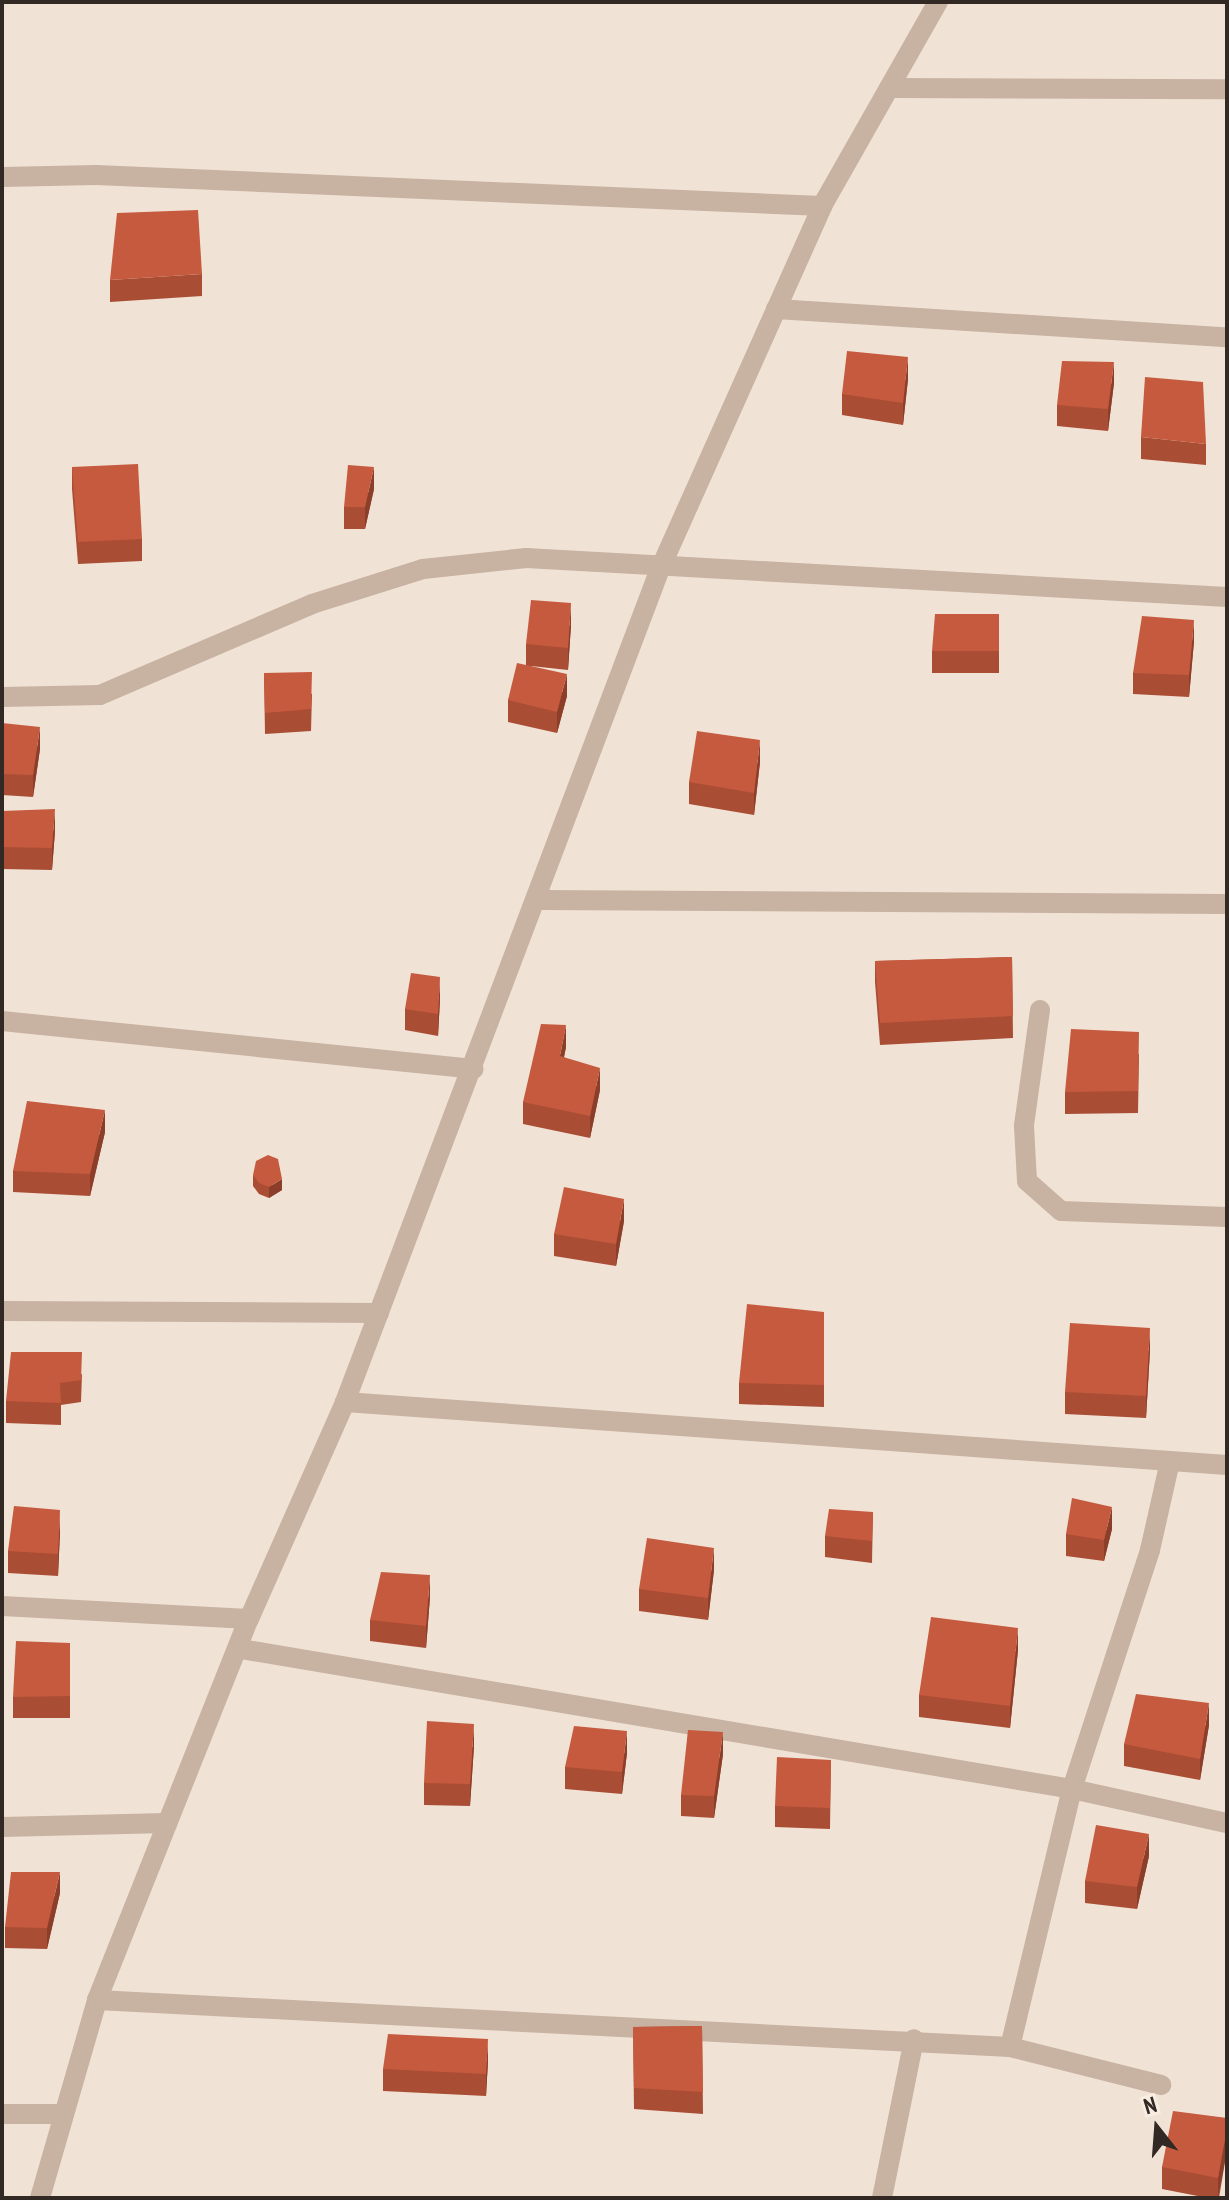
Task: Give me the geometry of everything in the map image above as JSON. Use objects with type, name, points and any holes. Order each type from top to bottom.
[{"type":"street","points":[[40,2198],[61,2114],[97,2000],[167,1823],[241,1649],[249,1619],[345,1402],[538,900],[660,569],[822,206],[938,2]]},
{"type":"street","points":[[889,88],[1227,89]]},
{"type":"street","points":[[2,177],[96,175],[822,206]]},
{"type":"street","points":[[776,309],[1227,337]]},
{"type":"street","points":[[2,697],[100,695],[312,604],[423,569],[526,558],[660,569],[1227,597]]},
{"type":"street","points":[[538,900],[1227,904]]},
{"type":"street","points":[[1040,1010],[1024,1126],[1027,1181],[1061,1211],[1227,1217]]},
{"type":"street","points":[[2,1021],[474,1069]]},
{"type":"street","points":[[2,1311],[379,1313]]},
{"type":"street","points":[[345,1402],[1227,1465]]},
{"type":"street","points":[[1010,2047],[1072,1789],[1150,1550],[1170,1461]]},
{"type":"street","points":[[2,1606],[249,1619]]},
{"type":"street","points":[[241,1649],[1072,1789],[1227,1823]]},
{"type":"street","points":[[2,1827],[167,1823]]},
{"type":"street","points":[[97,2000],[914,2039],[1010,2047],[1161,2085]]},
{"type":"street","points":[[882,2198],[914,2039]]},
{"type":"street","points":[[2,2114],[61,2114]]},
{"type":"building","points":[[198,210],[202,274],[110,280],[117,213]]},
{"type":"building","points":[[847,351],[908,357],[903,403],[842,394]]},
{"type":"building","points":[[1062,361],[1114,362],[1108,409],[1057,405]]},
{"type":"building","points":[[1145,377],[1203,382],[1206,444],[1141,437]]},
{"type":"building","points":[[138,464],[142,539],[78,542],[72,467]]},
{"type":"building","points":[[348,465],[374,467],[365,507],[344,507]]},
{"type":"building","points":[[531,600],[571,603],[568,648],[526,644]]},
{"type":"building","points":[[935,614],[999,614],[999,651],[932,651]]},
{"type":"building","points":[[1142,616],[1194,620],[1189,675],[1133,673]]},
{"type":"building","points":[[517,663],[567,674],[557,712],[508,700]]},
{"type":"building","points":[[312,672],[311,709],[265,713],[264,673]]},
{"type":"building","points":[[2,723],[40,727],[33,775],[2,774]]},
{"type":"building","points":[[697,731],[760,740],[754,793],[689,782]]},
{"type":"building","points":[[55,809],[52,848],[2,847],[2,811]]},
{"type":"building","points":[[1012,957],[1013,1016],[880,1023],[875,961]]},
{"type":"building","points":[[411,973],[440,977],[438,1014],[405,1009]]},
{"type":"building","points":[[541,1024],[566,1025],[560,1056],[600,1068],[590,1116],[523,1102]]},
{"type":"building","points":[[1071,1029],[1139,1032],[1138,1091],[1065,1092]]},
{"type":"building","points":[[27,1101],[105,1110],[90,1174],[13,1171]]},
{"type":"building","points":[[268,1155],[278,1159],[282,1179],[269,1187],[259,1183],[253,1175],[256,1161]]},
{"type":"building","points":[[564,1187],[624,1199],[616,1244],[554,1234]]},
{"type":"building","points":[[747,1304],[824,1312],[824,1385],[739,1383]]},
{"type":"building","points":[[1070,1323],[1150,1328],[1146,1396],[1065,1392]]},
{"type":"building","points":[[11,1352],[82,1352],[81,1380],[60,1383],[61,1403],[6,1401]]},
{"type":"building","points":[[1072,1498],[1112,1507],[1104,1540],[1066,1534]]},
{"type":"building","points":[[14,1506],[60,1510],[58,1554],[8,1551]]},
{"type":"building","points":[[829,1509],[873,1512],[872,1541],[825,1536]]},
{"type":"building","points":[[647,1538],[714,1548],[708,1598],[639,1589]]},
{"type":"building","points":[[381,1572],[430,1575],[426,1626],[370,1620]]},
{"type":"building","points":[[931,1617],[1018,1628],[1010,1706],[919,1695]]},
{"type":"building","points":[[16,1641],[70,1643],[70,1696],[13,1697]]},
{"type":"building","points":[[1136,1694],[1209,1703],[1200,1759],[1124,1744]]},
{"type":"building","points":[[427,1721],[474,1724],[470,1784],[424,1783]]},
{"type":"building","points":[[574,1726],[627,1731],[622,1772],[565,1767]]},
{"type":"building","points":[[688,1730],[723,1732],[714,1796],[681,1795]]},
{"type":"building","points":[[777,1757],[831,1760],[830,1808],[775,1806]]},
{"type":"building","points":[[1096,1825],[1149,1834],[1137,1887],[1085,1881]]},
{"type":"building","points":[[11,1872],[60,1872],[47,1928],[5,1927]]},
{"type":"building","points":[[702,2026],[703,2092],[634,2088],[633,2027]]},
{"type":"building","points":[[388,2034],[488,2039],[486,2074],[383,2069]]},
{"type":"building","points":[[1173,2111],[1227,2118],[1218,2178],[1162,2167]]}]
